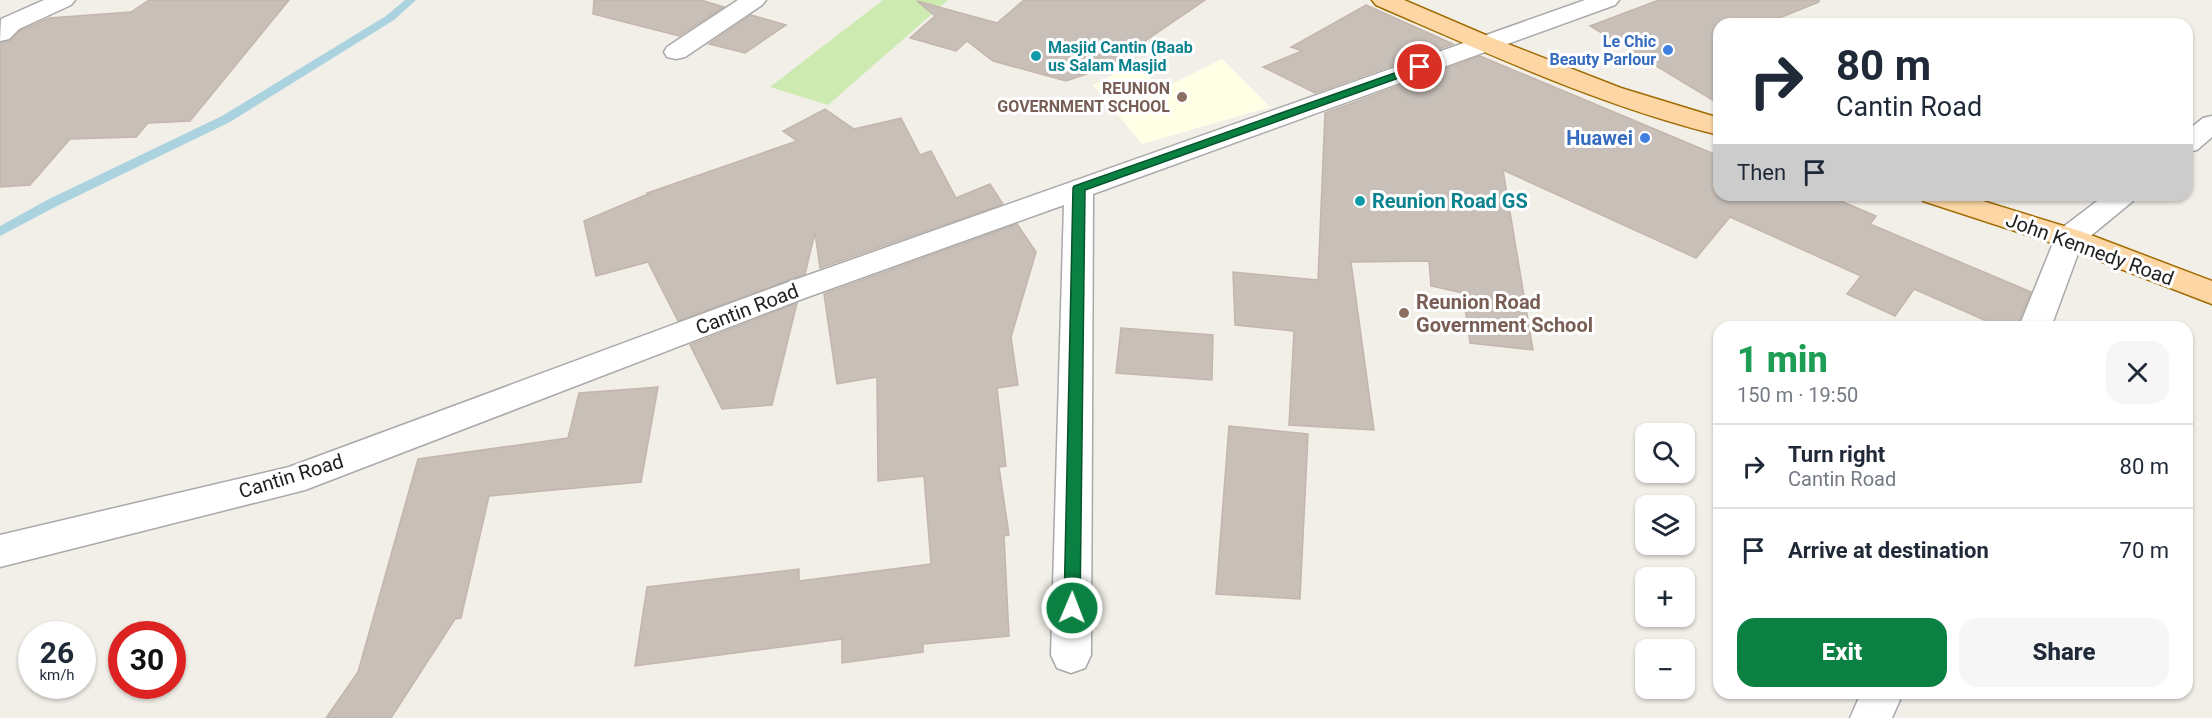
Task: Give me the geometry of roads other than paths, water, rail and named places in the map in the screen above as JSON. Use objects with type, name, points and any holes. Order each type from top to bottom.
[{"type":"main road","points":[[1383,0],[1486,44],[1612,93],[1713,125]]},
{"type":"main road","name":"John Kennedy Road","points":[[1952,201],[2069,238],[2212,293]]},
{"type":"street","points":[[0,34],[10,24],[63,0]]},
{"type":"street","points":[[676,52],[754,0]]},
{"type":"street","name":"Cantin Road","points":[[0,550],[292,480],[510,400],[794,291],[1607,0]]},
{"type":"street","points":[[2193,139],[2212,124]]},
{"type":"street","points":[[1071,655],[1079,188]]},
{"type":"street","points":[[2038,321],[2069,238],[2115,201]]},
{"type":"street","points":[[1871,718],[1879,699]]},
{"type":"waterway","points":[[0,232],[54,202],[226,119],[390,18],[411,0]]},
{"type":"place","name":"Le Chic Beauty Parlour","points":[[1668,50]]},
{"type":"place","name":"Masjid Cantin (Baab us Salam Masjid","points":[[1036,56]]},
{"type":"place","name":"REUNION GOVERNMENT SCHOOL","points":[[1182,97]]},
{"type":"place","name":"Huawei","points":[[1645,138]]},
{"type":"place","name":"Reunion Road GS","points":[[1360,201]]},
{"type":"place","name":"Reunion Road Government School","points":[[1404,313]]}]
